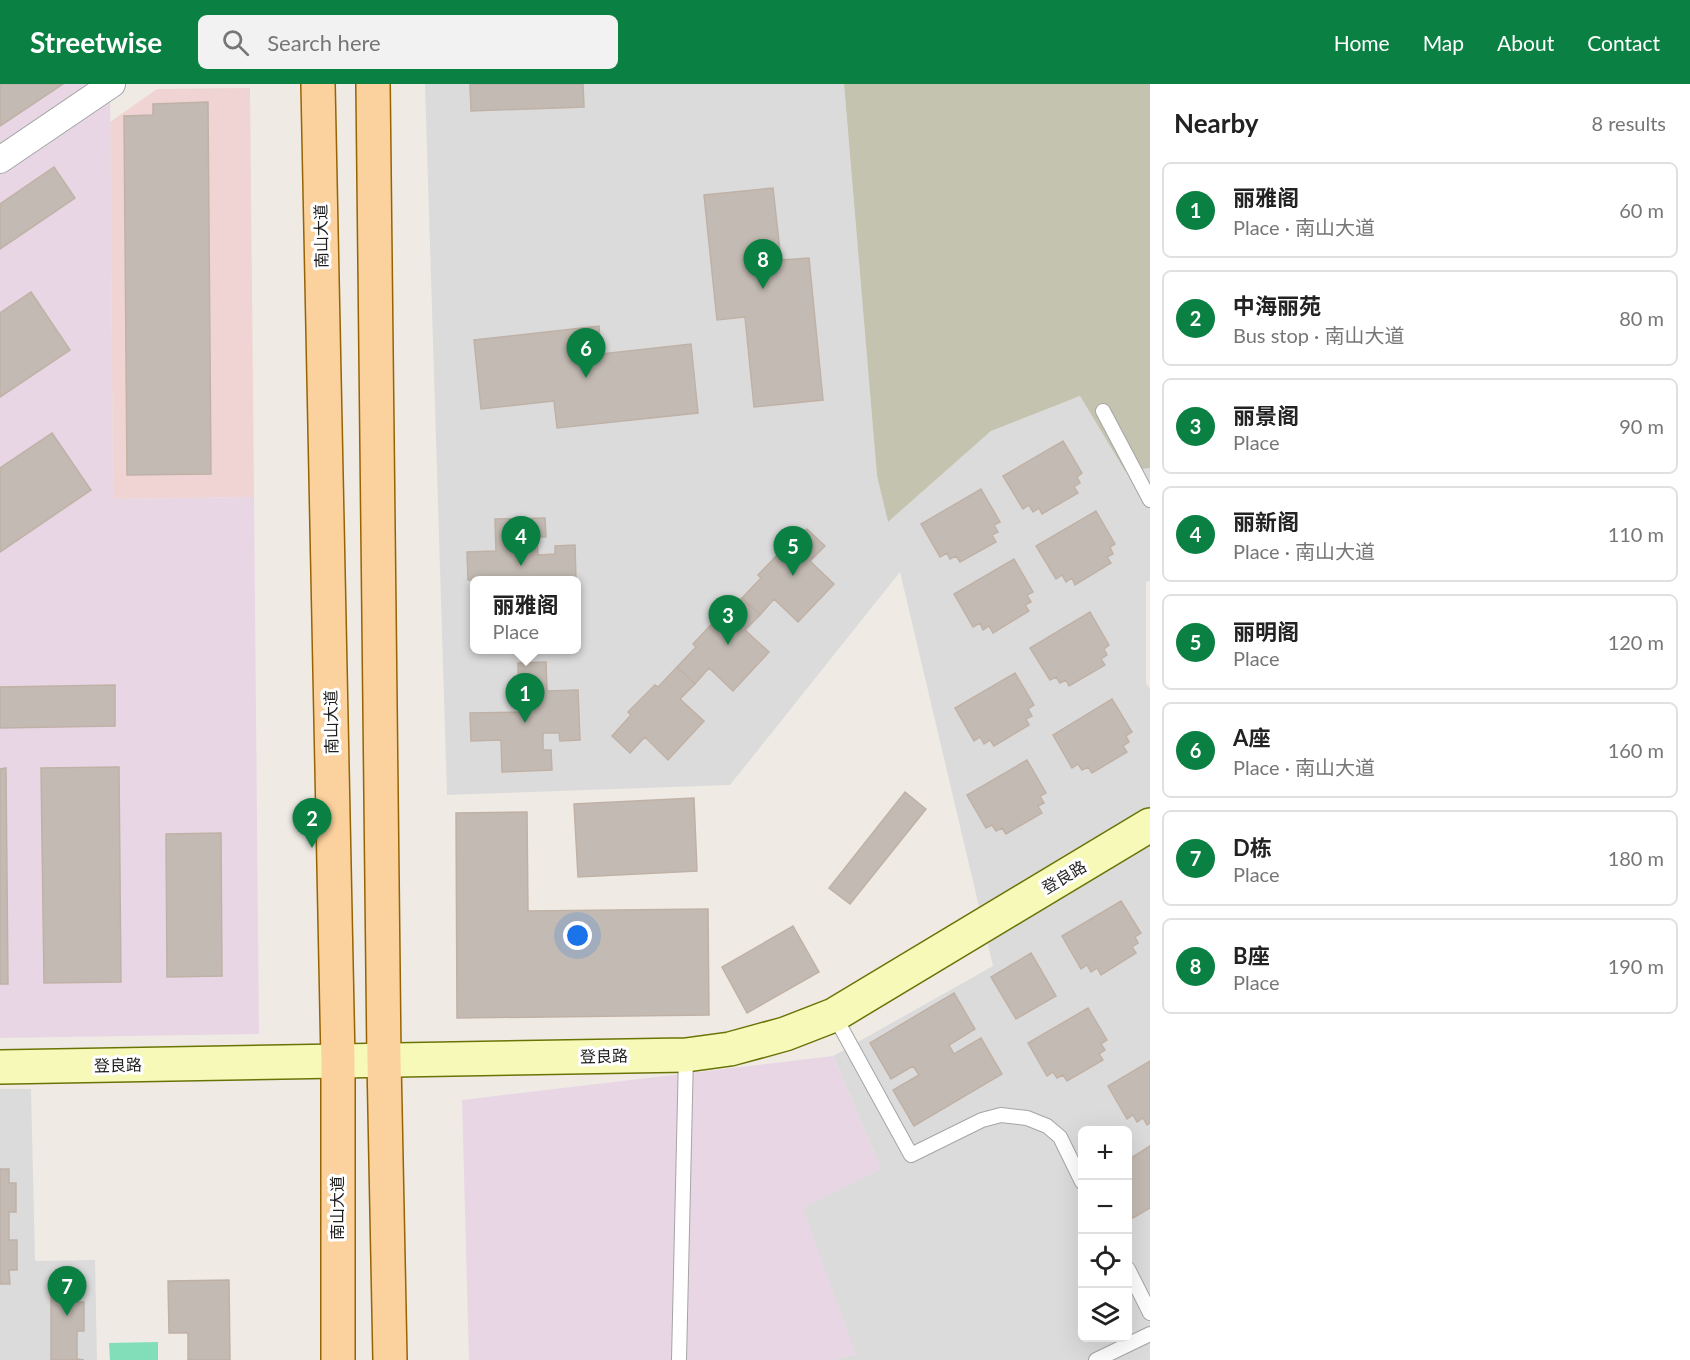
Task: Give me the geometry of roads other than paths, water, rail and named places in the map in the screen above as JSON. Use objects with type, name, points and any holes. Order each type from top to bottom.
[{"type":"main road","name":"南山大道","points":[[318,84],[338,1061],[338,1360]]},
{"type":"main road","points":[[373,84],[384,1060],[390,1360]]},
{"type":"main road","name":"登良路","points":[[0,1067],[686,1055],[730,1049],[785,1034],[834,1015],[1150,825]]},
{"type":"street","points":[[0,160],[112,84]]},
{"type":"lane","points":[[1103,411],[1150,500]]},
{"type":"lane","points":[[834,1015],[911,1155],[982,1120],[1001,1116],[1027,1118],[1047,1126],[1060,1137],[1082,1180]]},
{"type":"lane","points":[[679,1360],[686,1055]]},
{"type":"lane","points":[[1132,1277],[1150,1313]]},
{"type":"lane","points":[[1096,1360],[1150,1334]]},
{"type":"place","name":"B座","points":[[763,289]]},
{"type":"place","name":"A座","points":[[586,378]]},
{"type":"place","name":"丽新阁","points":[[521,566]]},
{"type":"place","name":"丽明阁","points":[[793,576]]},
{"type":"place","name":"丽景阁","points":[[728,645]]},
{"type":"place","name":"丽雅阁","points":[[525,723]]},
{"type":"place","name":"中海丽苑","points":[[312,848]]},
{"type":"place","name":"D栋","points":[[67,1316]]}]
